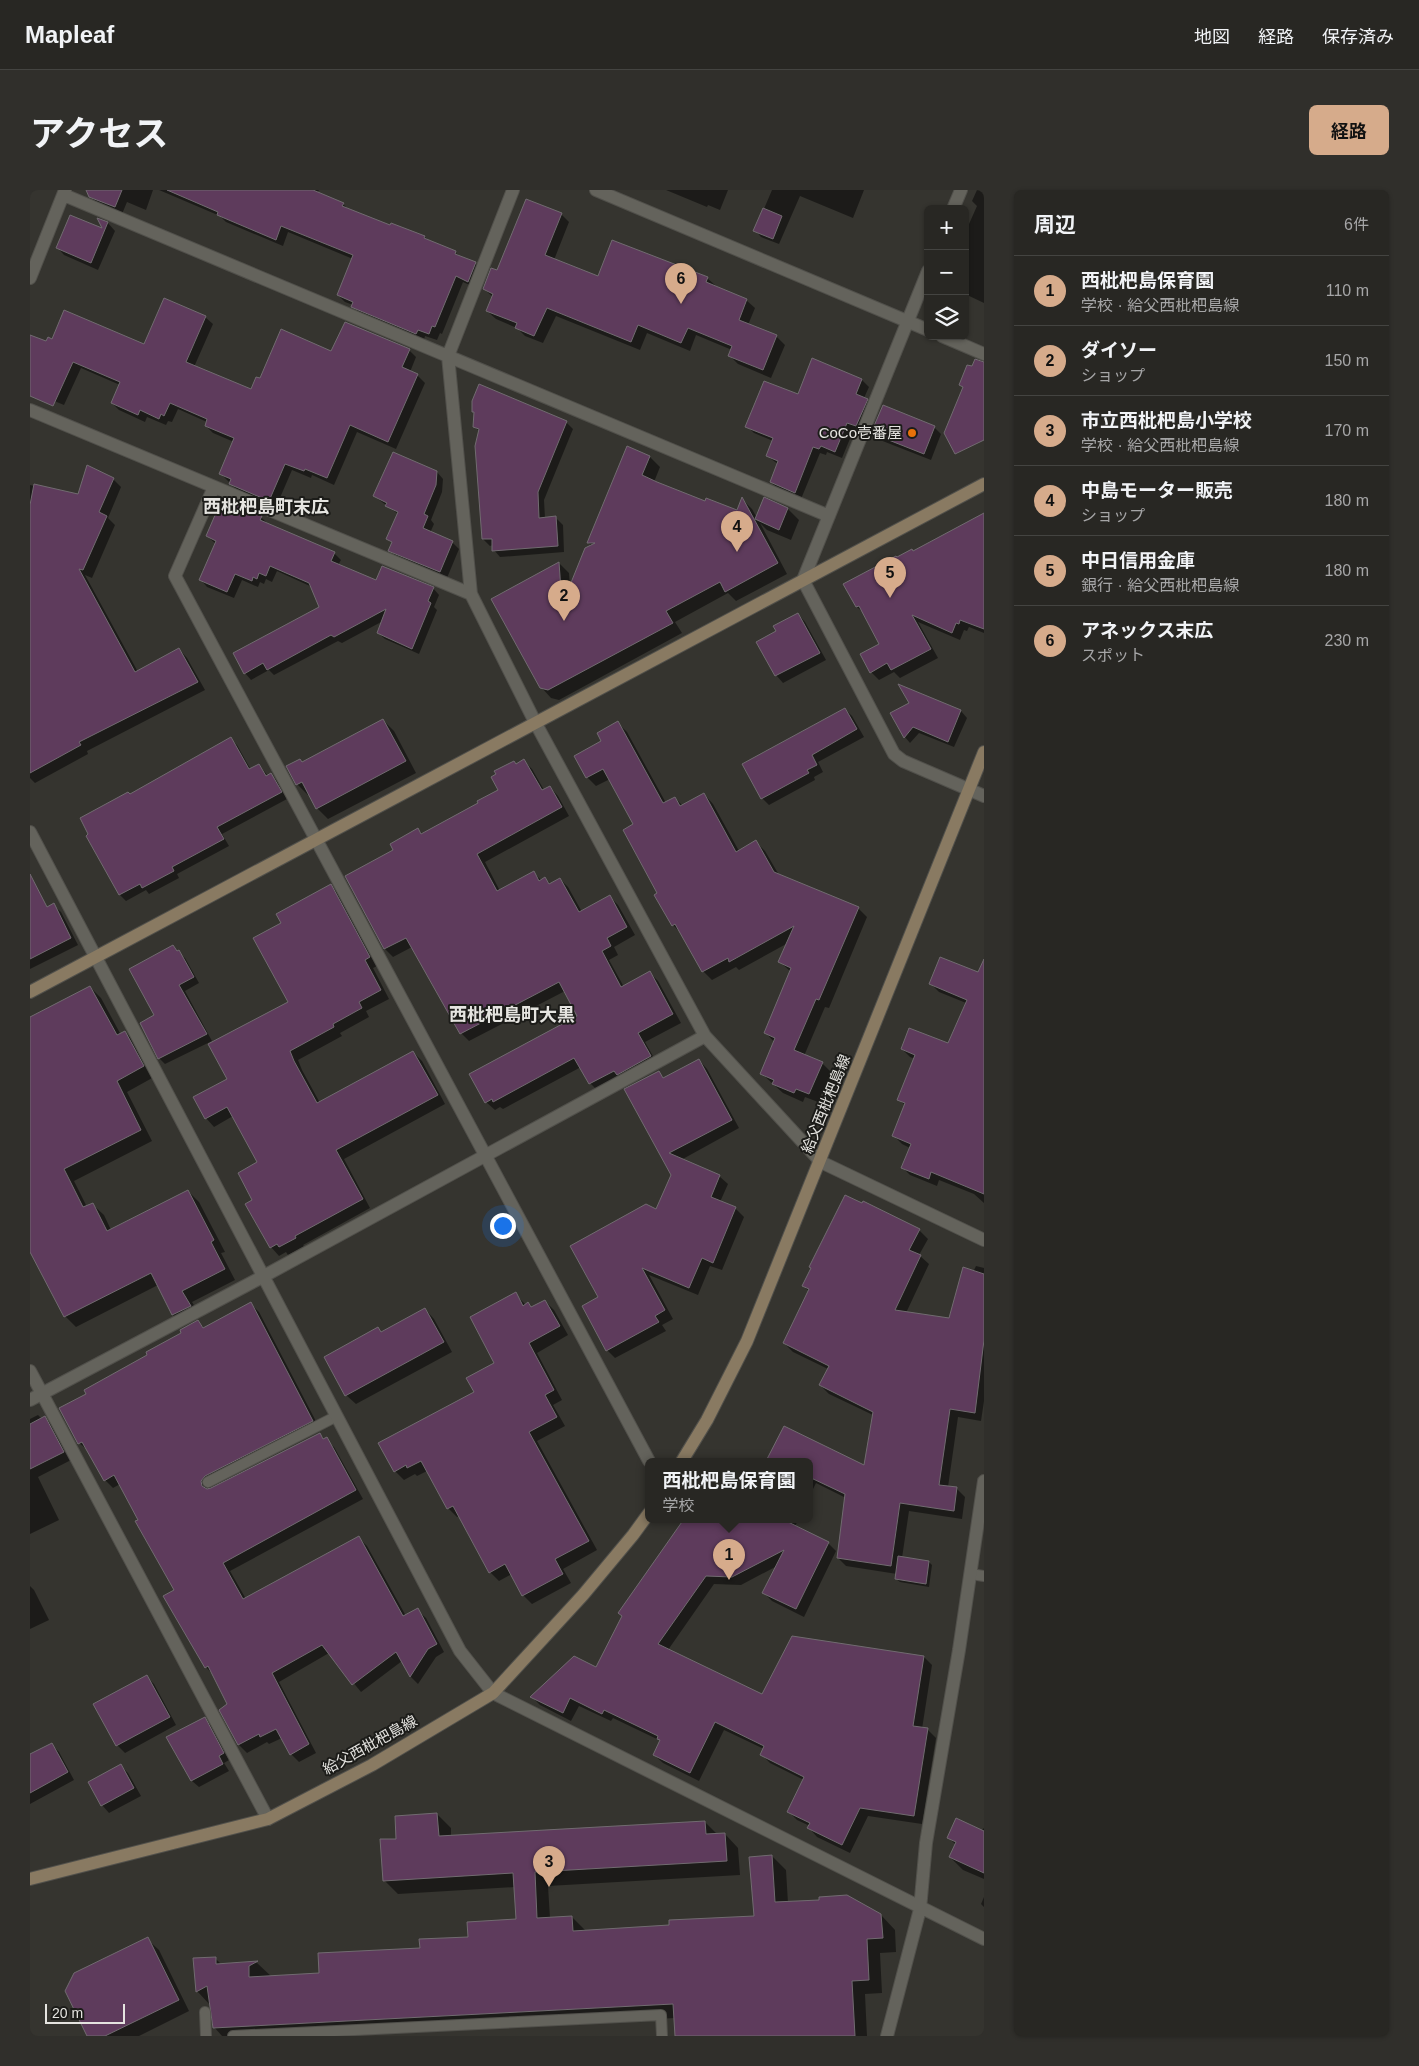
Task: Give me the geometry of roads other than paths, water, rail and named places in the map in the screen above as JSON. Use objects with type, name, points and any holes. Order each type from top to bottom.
[{"type":"main road","points":[[30,992],[984,484]]},
{"type":"main road","name":"給父西枇杷島線","points":[[684,1458],[707,1420],[747,1341],[984,752]]},
{"type":"main road","name":"給父西枇杷島線","points":[[30,1879],[268,1820],[372,1765],[493,1692],[583,1595],[645,1518]]},
{"type":"street","points":[[513,190],[448,356],[471,594],[534,722],[705,1036],[820,1162],[984,1240]]},
{"type":"street","points":[[596,190],[924,328]]},
{"type":"street","points":[[954,205],[960,190]]},
{"type":"street","points":[[30,278],[64,192],[829,516]]},
{"type":"street","points":[[924,282],[803,580],[894,754],[903,761],[984,796]]},
{"type":"street","points":[[951,340],[984,354]]},
{"type":"street","points":[[30,410],[471,594]]},
{"type":"street","points":[[214,487],[175,576],[318,839],[647,1458]]},
{"type":"street","points":[[30,832],[460,1651],[493,1692],[920,1909],[984,1939]]},
{"type":"street","points":[[30,1400],[264,1276],[705,1036]]},
{"type":"street","points":[[30,1371],[268,1820]]},
{"type":"street","points":[[887,2036],[920,1909],[926,1843],[971,1574],[984,1481]]},
{"type":"lane","points":[[208,1482],[337,1416]]},
{"type":"lane","points":[[971,1574],[984,1576]]},
{"type":"lane","points":[[205,2012],[206,2036]]},
{"type":"lane","points":[[233,2036],[661,2015],[662,2036]]},
{"type":"place","name":"アネックス末広","points":[[681,304]]},
{"type":"place","name":"CoCo壱番屋","points":[[912,433]]},
{"type":"place","name":"中島モーター販売","points":[[737,552]]},
{"type":"place","name":"中日信用金庫","points":[[890,598]]},
{"type":"place","name":"ダイソー","points":[[564,621]]},
{"type":"place","name":"西枇杷島保育園","points":[[729,1580]]},
{"type":"place","name":"市立西枇杷島小学校","points":[[549,1887]]},
{"type":"district","name":"西枇杷島町末広","points":[[266,507]]},
{"type":"district","name":"西枇杷島町大黒","points":[[512,1015]]}]
